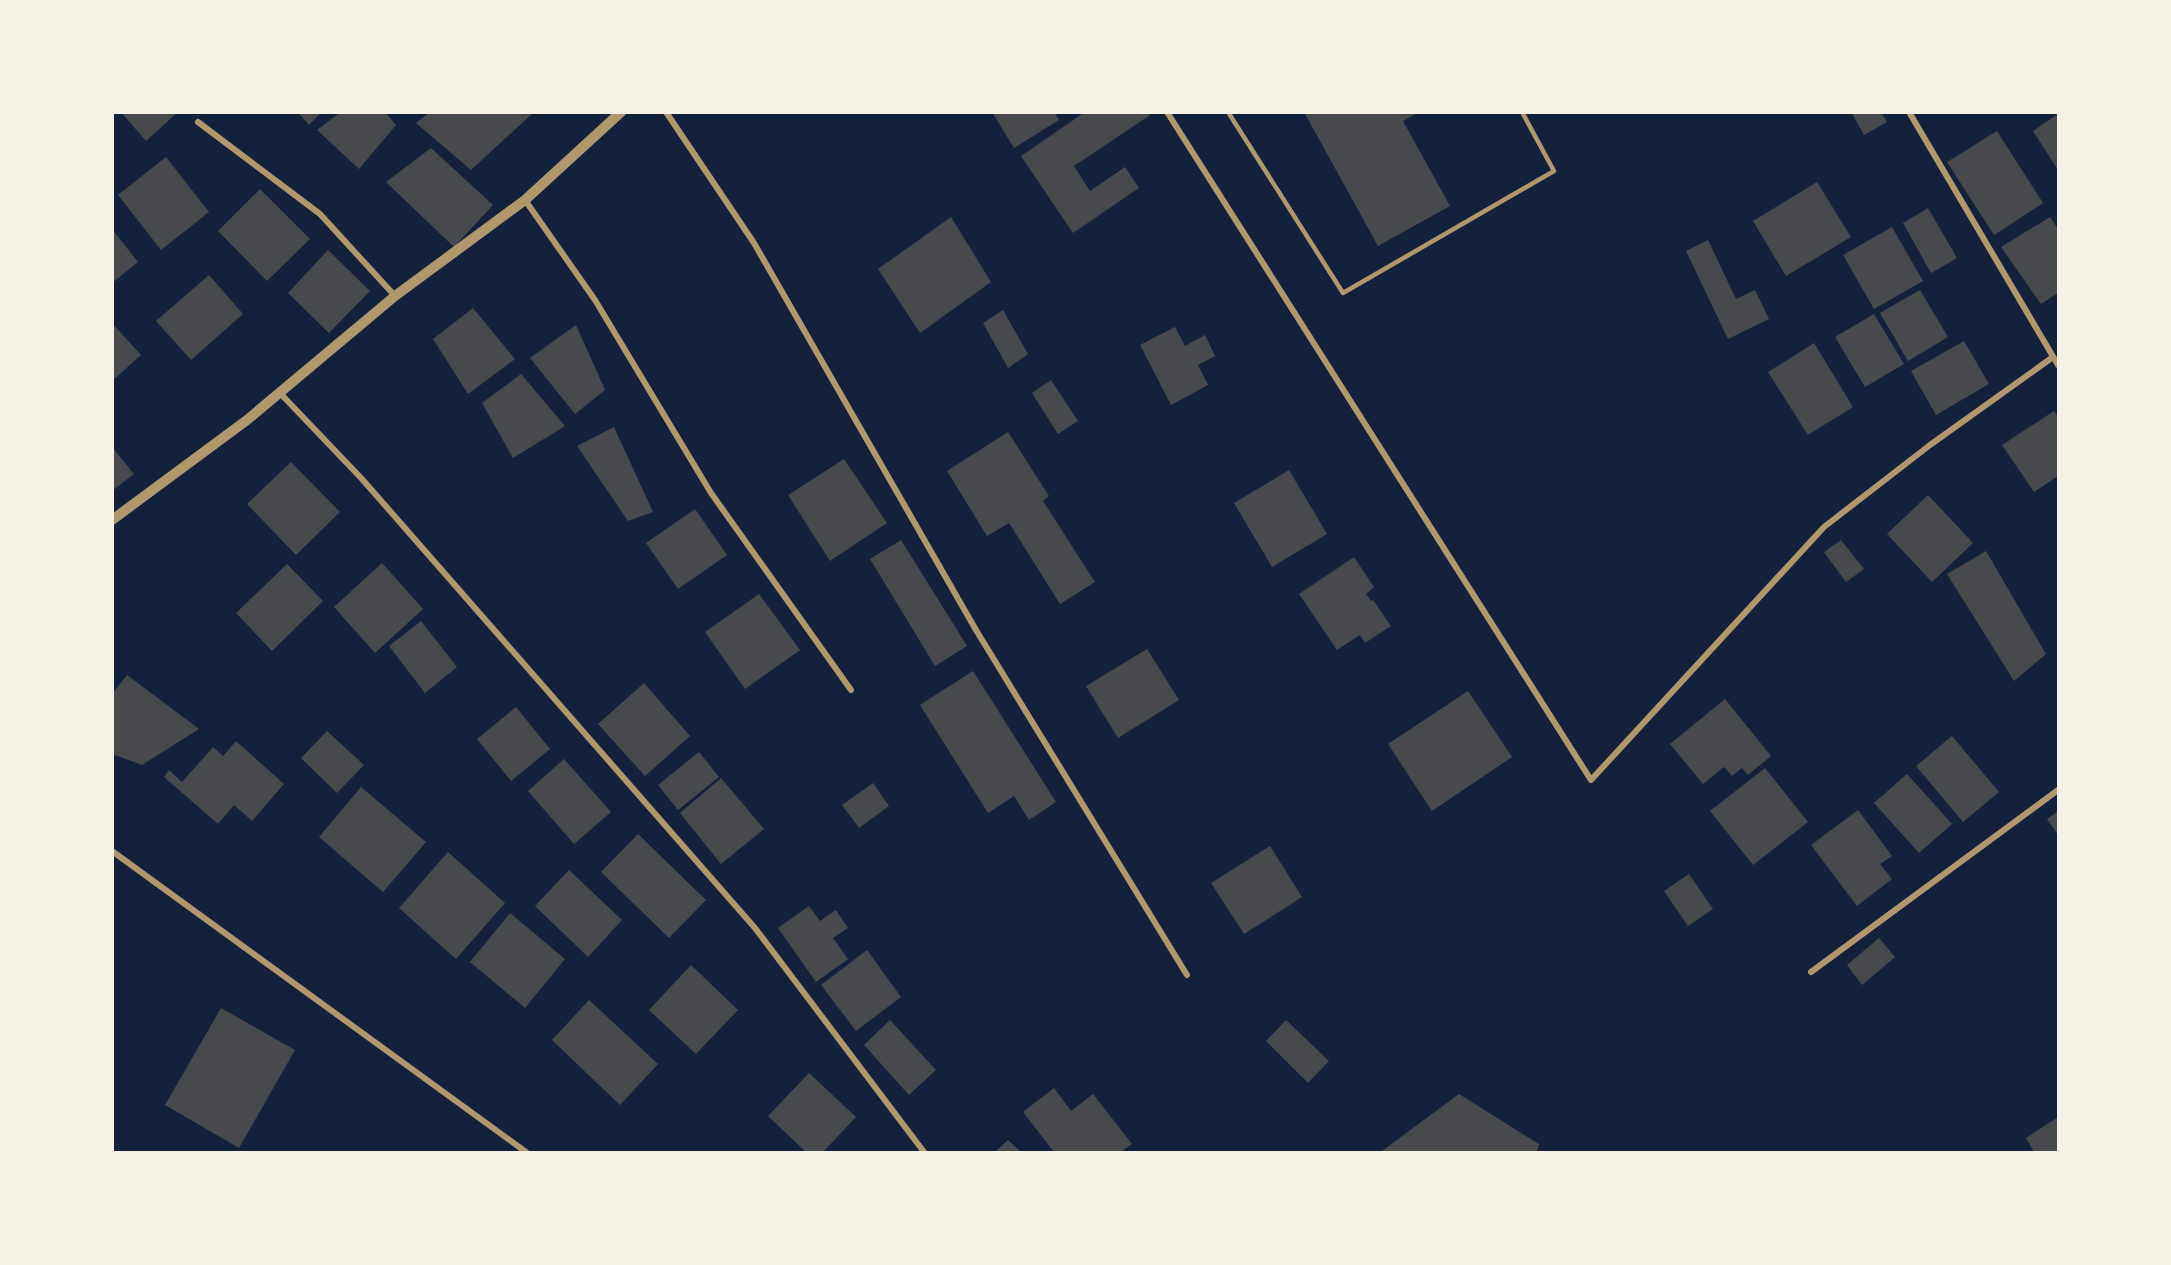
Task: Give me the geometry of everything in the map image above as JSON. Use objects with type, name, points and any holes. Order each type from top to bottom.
[{"type":"street","points":[[112,520],[247,420],[395,296],[525,200],[621,112]]},
{"type":"street","points":[[666,112],[754,243],[976,630],[1187,975]]},
{"type":"street","points":[[1167,112],[1591,780],[1824,527],[1930,445],[2053,357]]},
{"type":"street","points":[[1909,112],[2058,365]]},
{"type":"street","points":[[198,122],[320,214],[395,296]]},
{"type":"street","points":[[525,200],[595,300],[711,493],[851,690]]},
{"type":"street","points":[[279,392],[362,479],[755,928],[924,1152]]},
{"type":"street","points":[[1811,972],[2058,790]]},
{"type":"street","points":[[112,851],[526,1152]]},
{"type":"lane","points":[[1228,112],[1343,293],[1554,171],[1522,112]]},
{"type":"building","points":[[121,112],[178,112],[146,141]]},
{"type":"building","points":[[298,112],[322,112],[309,125]]},
{"type":"building","points":[[341,112],[385,112],[396,125],[359,169],[317,130]]},
{"type":"building","points":[[430,112],[534,112],[471,170],[416,123]]},
{"type":"building","points":[[992,112],[1054,112],[1059,120],[1014,148]]},
{"type":"building","points":[[1085,112],[1149,112],[1150,115],[1074,166],[1090,191],[1125,167],[1139,188],[1073,233],[1021,156]]},
{"type":"building","points":[[1304,112],[1419,112],[1403,121],[1450,206],[1378,246]]},
{"type":"building","points":[[1851,112],[1881,112],[1887,122],[1864,135]]},
{"type":"building","points":[[2058,114],[2058,170],[2033,131]]},
{"type":"building","points":[[1997,131],[2043,203],[1994,235],[1947,162]]},
{"type":"building","points":[[431,148],[493,205],[454,247],[386,182]]},
{"type":"building","points":[[166,157],[209,212],[161,250],[118,195]]},
{"type":"building","points":[[1817,182],[1851,237],[1786,276],[1753,221]]},
{"type":"building","points":[[260,189],[310,239],[267,281],[218,231]]},
{"type":"building","points":[[1928,208],[1957,258],[1931,273],[1903,223]]},
{"type":"building","points":[[951,217],[991,282],[920,333],[878,269]]},
{"type":"building","points":[[2050,217],[2058,229],[2058,293],[2041,304],[2001,247]]},
{"type":"building","points":[[1892,227],[1923,281],[1874,309],[1843,255]]},
{"type":"building","points":[[112,229],[138,262],[112,283]]},
{"type":"building","points":[[1708,240],[1736,299],[1755,290],[1769,319],[1728,339],[1686,251]]},
{"type":"building","points":[[328,250],[370,291],[329,333],[288,293]]},
{"type":"building","points":[[209,275],[243,314],[191,360],[156,321]]},
{"type":"building","points":[[1920,290],[1948,337],[1908,361],[1880,313]]},
{"type":"building","points":[[473,308],[515,359],[468,394],[433,339]]},
{"type":"building","points":[[1003,310],[1028,354],[1008,368],[983,323]]},
{"type":"building","points":[[1874,314],[1904,364],[1865,387],[1835,337]]},
{"type":"building","points":[[112,323],[141,355],[112,381]]},
{"type":"building","points":[[576,325],[605,390],[575,414],[530,358]]},
{"type":"building","points":[[1175,327],[1185,346],[1205,335],[1215,356],[1198,365],[1208,385],[1171,405],[1140,345]]},
{"type":"building","points":[[1964,341],[1989,384],[1936,415],[1911,371]]},
{"type":"building","points":[[1814,343],[1853,407],[1808,435],[1768,372]]},
{"type":"building","points":[[521,374],[565,426],[513,458],[482,403]]},
{"type":"building","points":[[1051,380],[1078,421],[1058,434],[1032,393]]},
{"type":"building","points":[[2054,411],[2058,417],[2058,476],[2034,492],[2002,445]]},
{"type":"building","points":[[614,427],[653,512],[628,521],[577,446]]},
{"type":"building","points":[[1008,432],[1049,496],[1043,501],[1095,582],[1060,604],[1009,523],[987,536],[947,471]]},
{"type":"building","points":[[112,447],[134,474],[112,491]]},
{"type":"building","points":[[844,459],[887,523],[830,561],[788,495]]},
{"type":"building","points":[[291,462],[340,512],[296,555],[247,504]]},
{"type":"building","points":[[1289,470],[1327,534],[1272,567],[1234,503]]},
{"type":"building","points":[[1928,495],[1973,543],[1932,582],[1887,534]]},
{"type":"building","points":[[695,509],[727,555],[678,589],[646,543]]},
{"type":"building","points":[[901,540],[967,646],[935,666],[870,559]]},
{"type":"building","points":[[1841,540],[1864,569],[1846,582],[1824,552]]},
{"type":"building","points":[[1986,551],[2046,654],[2014,681],[1947,574]]},
{"type":"building","points":[[1354,557],[1374,587],[1366,594],[1371,601],[1373,600],[1391,626],[1365,643],[1360,635],[1337,650],[1299,594]]},
{"type":"building","points":[[382,563],[423,609],[375,653],[334,607]]},
{"type":"building","points":[[287,564],[323,601],[272,651],[236,613]]},
{"type":"building","points":[[759,594],[800,650],[745,689],[705,632]]},
{"type":"building","points":[[421,621],[457,667],[425,693],[389,646]]},
{"type":"building","points":[[1147,649],[1179,700],[1118,738],[1086,686]]},
{"type":"building","points":[[973,671],[1056,802],[1029,820],[1014,796],[988,813],[920,705]]},
{"type":"building","points":[[127,675],[199,729],[142,765],[112,754],[112,694]]},
{"type":"building","points":[[644,683],[690,736],[645,776],[598,724]]},
{"type":"building","points":[[1468,691],[1512,757],[1432,811],[1388,744]]},
{"type":"building","points":[[1725,699],[1771,756],[1748,775],[1742,768],[1732,776],[1724,767],[1703,784],[1670,744]]},
{"type":"building","points":[[516,707],[550,749],[511,781],[477,739]]},
{"type":"building","points":[[327,731],[364,765],[337,793],[301,758]]},
{"type":"building","points":[[1952,736],[1999,792],[1963,822],[1916,766]]},
{"type":"building","points":[[236,741],[284,784],[252,821],[234,805],[218,824],[164,777],[169,770],[182,782],[213,747],[223,756]]},
{"type":"building","points":[[699,752],[719,777],[678,810],[658,785]]},
{"type":"building","points":[[564,759],[611,812],[574,844],[528,791]]},
{"type":"building","points":[[1765,768],[1808,822],[1753,865],[1710,811]]},
{"type":"building","points":[[1907,774],[1952,824],[1919,853],[1874,803]]},
{"type":"building","points":[[721,778],[764,829],[721,864],[680,813]]},
{"type":"building","points":[[873,783],[889,806],[859,828],[842,805]]},
{"type":"building","points":[[361,787],[426,842],[383,892],[319,837]]},
{"type":"building","points":[[1858,810],[1892,856],[1880,864],[1892,879],[1857,906],[1811,845]]},
{"type":"building","points":[[2058,811],[2058,835],[2047,819]]},
{"type":"building","points":[[638,834],[706,900],[669,938],[601,872]]},
{"type":"building","points":[[1270,846],[1302,897],[1244,934],[1211,883]]},
{"type":"building","points":[[448,852],[505,903],[456,959],[399,908]]},
{"type":"building","points":[[569,870],[622,920],[588,957],[535,906]]},
{"type":"building","points":[[1689,874],[1713,909],[1688,926],[1664,891]]},
{"type":"building","points":[[809,906],[820,921],[836,910],[848,928],[833,938],[848,959],[816,982],[778,928]]},
{"type":"building","points":[[510,913],[565,959],[525,1008],[470,962]]},
{"type":"building","points":[[1879,938],[1895,957],[1862,985],[1847,965]]},
{"type":"building","points":[[867,950],[901,997],[856,1031],[821,985]]},
{"type":"building","points":[[691,965],[738,1010],[696,1054],[649,1010]]},
{"type":"building","points":[[589,1000],[658,1064],[620,1105],[552,1040]]},
{"type":"building","points":[[221,1008],[295,1050],[239,1148],[165,1105]]},
{"type":"building","points":[[890,1020],[936,1070],[909,1095],[864,1045]]},
{"type":"building","points":[[1286,1020],[1329,1061],[1308,1083],[1266,1041]]},
{"type":"building","points":[[809,1073],[856,1117],[823,1152],[806,1152],[768,1116]]},
{"type":"building","points":[[1054,1088],[1071,1111],[1093,1094],[1132,1144],[1121,1152],[1054,1152],[1023,1112]]},
{"type":"building","points":[[1459,1094],[1539,1144],[1537,1152],[1382,1151]]},
{"type":"building","points":[[2058,1117],[2058,1152],[2034,1152],[2026,1138]]},
{"type":"building","points":[[1008,1140],[1021,1152],[995,1152]]}]
